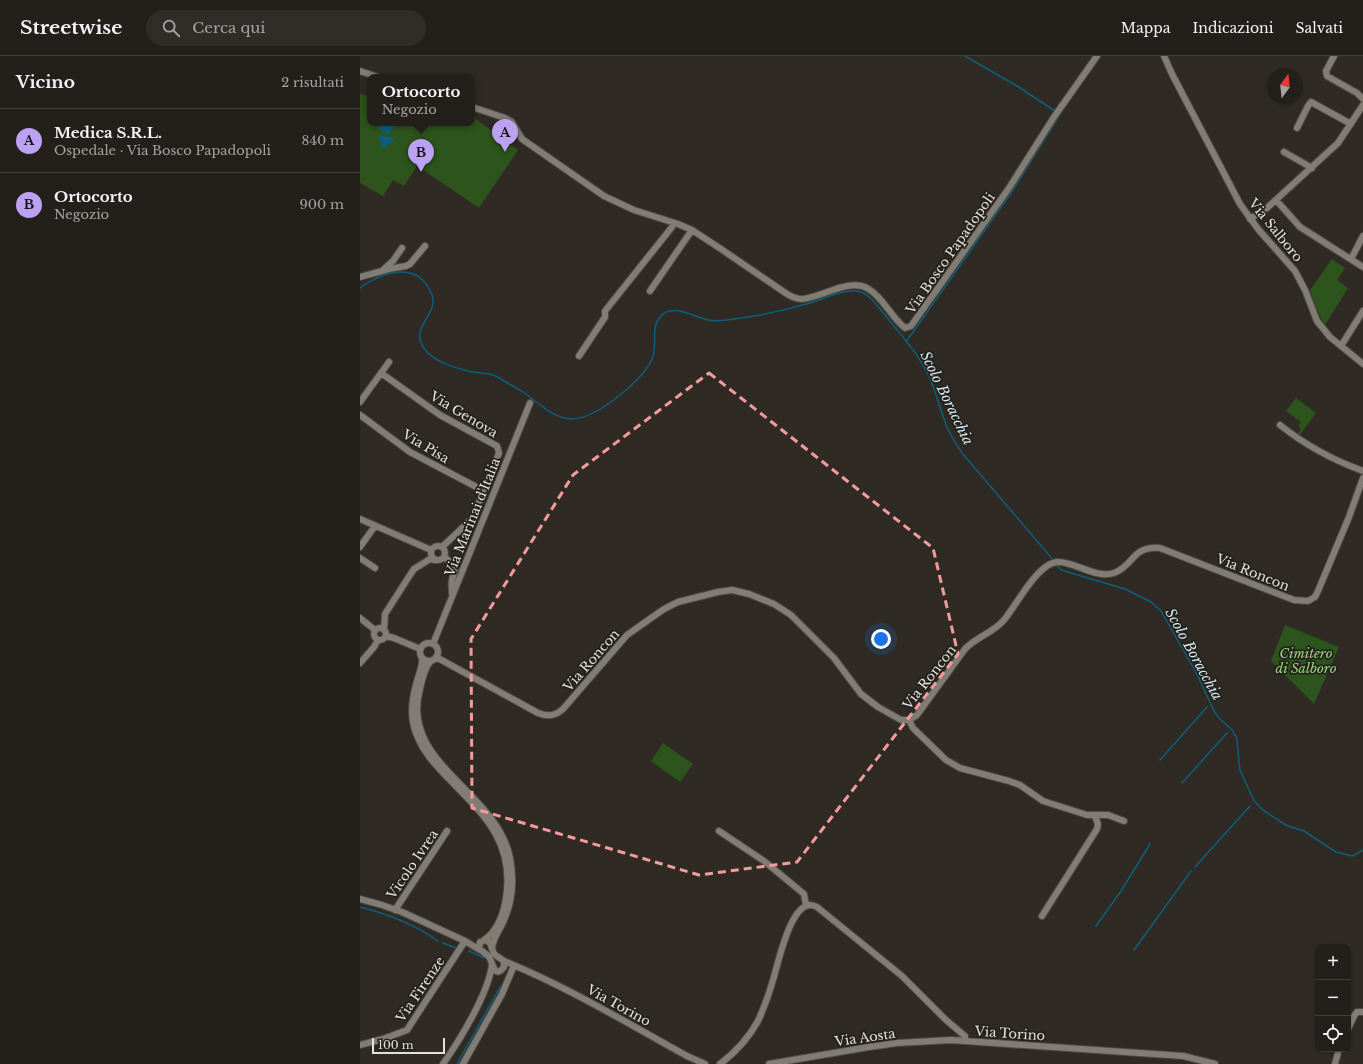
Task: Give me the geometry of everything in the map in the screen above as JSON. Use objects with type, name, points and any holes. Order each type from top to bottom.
[{"type":"street","name":"Via Bosco Papadopoli","points":[[475,108],[505,118],[512,122],[522,140],[604,196],[634,210],[692,230],[787,294],[801,299],[846,286],[861,286],[879,298],[905,328],[911,326],[1010,188],[1054,117],[1096,56]]},
{"type":"street","name":"Via Salboro","points":[[1164,56],[1240,204],[1258,229],[1295,271],[1305,290],[1317,321],[1330,337],[1363,364]]},
{"type":"street","points":[[1334,56],[1326,71],[1326,76],[1358,94],[1363,99]]},
{"type":"street","points":[[1297,128],[1311,102],[1351,124]]},
{"type":"street","points":[[1250,219],[1267,208],[1338,143],[1363,104]]},
{"type":"street","points":[[1284,152],[1312,168]]},
{"type":"street","points":[[1276,200],[1300,228],[1363,267]]},
{"type":"street","points":[[579,356],[605,317],[604,310],[672,227],[673,223]]},
{"type":"street","points":[[650,290],[692,230]]},
{"type":"street","points":[[1351,259],[1363,236]]},
{"type":"street","points":[[360,278],[383,270],[406,266],[410,264],[425,246]]},
{"type":"street","points":[[383,270],[393,261],[402,248]]},
{"type":"street","points":[[1341,346],[1363,311]]},
{"type":"street","points":[[360,402],[389,362]]},
{"type":"street","name":"Via Genova","points":[[381,373],[440,415],[497,446],[499,453],[473,518],[442,547]]},
{"type":"street","name":"Via Marinai d'Italia","points":[[433,644],[530,403]]},
{"type":"street","name":"Via Pisa","points":[[360,415],[416,455],[484,491]]},
{"type":"street","points":[[1280,425],[1308,446],[1348,465],[1363,470]]},
{"type":"street","name":"Via Roncon","points":[[436,657],[544,716],[554,715],[563,709],[627,635],[671,605],[688,599],[732,590],[754,596],[774,604],[786,611],[829,654],[861,694],[901,720],[909,720],[916,715],[964,649],[972,642],[992,631],[1003,621],[1039,572],[1048,564],[1055,562],[1108,574],[1121,569],[1140,551],[1146,548],[1160,548],[1294,600],[1308,601],[1315,597],[1318,592],[1344,530],[1363,478]]},
{"type":"street","points":[[360,519],[431,550]]},
{"type":"street","points":[[360,547],[375,526]]},
{"type":"street","points":[[386,636],[384,630],[385,614],[412,572],[430,559],[435,560],[439,560],[444,557],[445,551],[442,547],[436,546],[431,550],[430,555],[435,560]]},
{"type":"street","name":"Via Marinai d'Italia","points":[[444,557],[454,563],[456,570],[452,581],[453,596]]},
{"type":"street","points":[[360,558],[375,568]]},
{"type":"street","points":[[360,618],[375,630]]},
{"type":"street","points":[[375,630],[379,628],[384,630]]},
{"type":"street","points":[[375,630],[374,636],[378,640]]},
{"type":"street","points":[[360,663],[378,640],[382,640],[386,636]]},
{"type":"street","points":[[386,636],[420,648]]},
{"type":"street","points":[[480,950],[478,946],[490,935],[498,924],[505,902],[508,876],[505,858],[499,839],[482,813],[437,766],[424,750],[419,741],[413,724],[411,708],[414,690],[422,666],[420,648],[425,643],[433,644],[438,650],[436,657],[426,667],[416,709],[417,723],[423,739],[441,763],[485,810],[495,823],[510,856],[512,890],[504,920],[492,948]]},
{"type":"street","points":[[422,658],[431,661]]},
{"type":"street","points":[[909,720],[913,728],[946,760],[960,768],[1009,780],[1020,785],[1043,801],[1087,815],[1108,815],[1124,821]]},
{"type":"street","points":[[1042,916],[1097,829],[1098,824],[1095,816]]},
{"type":"street","name":"Vicolo Ivrea","points":[[395,910],[447,831]]},
{"type":"street","points":[[719,831],[764,861],[804,894],[806,905],[797,914],[788,929],[772,983],[759,1019],[745,1041],[737,1050],[720,1064]]},
{"type":"street","points":[[360,899],[395,910],[466,941],[488,955],[495,970],[501,970]]},
{"type":"street","name":"Via Torino","points":[[806,905],[813,905],[816,907],[902,976],[946,1020],[965,1036],[965,1040],[1183,1056],[1215,1064]]},
{"type":"street","points":[[443,1064],[467,1025],[488,985],[505,965],[504,961],[494,954],[490,942],[483,940],[466,941]]},
{"type":"street","name":"Via Firenze","points":[[360,1045],[405,1032],[466,941]]},
{"type":"street","name":"Via Torino","points":[[504,961],[522,968],[579,996],[697,1062],[705,1064]]},
{"type":"street","points":[[488,985],[492,965]]},
{"type":"street","points":[[463,1064],[502,994],[513,968]]},
{"type":"street","name":"Via Torino","points":[[501,970],[522,968]]},
{"type":"street","points":[[1351,1022],[1357,1012],[1363,1012]]},
{"type":"street","name":"Via Aosta","points":[[769,1064],[897,1043],[936,1040],[965,1040]]},
{"type":"street","points":[[1334,1064],[1339,1052]]},
{"type":"highlighted area","points":[[709,373],[933,548],[958,654],[797,862],[699,875],[472,808],[471,639],[573,475]]},
{"type":"green space","points":[[360,94],[367,96],[367,126],[475,126],[475,118],[518,150],[479,208],[417,166],[404,186],[393,180],[383,196],[360,183]]},
{"type":"green space","points":[[1332,259],[1345,268],[1337,280],[1348,288],[1325,325],[1316,310],[1310,290]]},
{"type":"green space","points":[[1296,398],[1316,413],[1300,435],[1298,433],[1301,429],[1298,426],[1301,422],[1286,411]]},
{"type":"green space","name":"Cimitero di Salboro","points":[[1285,625],[1339,647],[1314,704],[1271,661]]},
{"type":"green space","points":[[663,743],[693,764],[680,782],[651,761]]},
{"type":"water","points":[[380,126],[395,126],[388,135],[378,128]]},
{"type":"water","points":[[381,135],[393,139],[393,142],[388,144],[386,148],[383,148],[381,145],[382,142],[379,140]]},
{"type":"waterway","points":[[965,56],[1017,86],[1055,111]]},
{"type":"waterway","points":[[907,340],[1011,193],[1060,113]]},
{"type":"waterway","name":"Scolo Boracchia","points":[[360,288],[379,277],[389,274],[400,272],[410,273],[418,277],[426,284],[432,295],[432,308],[420,333],[420,340],[423,347],[432,357],[445,364],[472,372],[496,376],[523,392],[552,413],[572,419],[593,413],[605,406],[629,388],[639,378],[652,359],[654,354],[655,327],[660,317],[665,313],[677,311],[708,320],[721,321],[782,310],[844,292],[861,292],[876,304],[919,358],[931,380],[949,431],[962,453],[1055,562]]},
{"type":"waterway","name":"Scolo Boracchia","points":[[1057,565],[1061,570],[1125,589],[1151,602],[1161,611],[1197,674],[1214,711],[1232,730],[1237,739],[1240,770],[1254,801],[1264,811],[1288,826],[1304,831],[1336,852],[1353,856],[1363,850]]},
{"type":"waterway","points":[[1160,760],[1207,707]]},
{"type":"waterway","points":[[1182,783],[1227,733]]},
{"type":"waterway","points":[[1195,867],[1250,806]]},
{"type":"waterway","points":[[1096,926],[1121,891],[1150,844]]},
{"type":"waterway","points":[[1134,950],[1191,871]]},
{"type":"waterway","points":[[360,907],[400,920],[438,941]]},
{"type":"waterway","points":[[443,943],[456,948]]},
{"type":"waterway","points":[[469,951],[485,958]]},
{"type":"waterway","points":[[457,1064],[500,987]]},
{"type":"place","name":"Medica S.R.L.","points":[[505,152]]},
{"type":"place","name":"Ortocorto","points":[[421,172]]}]
